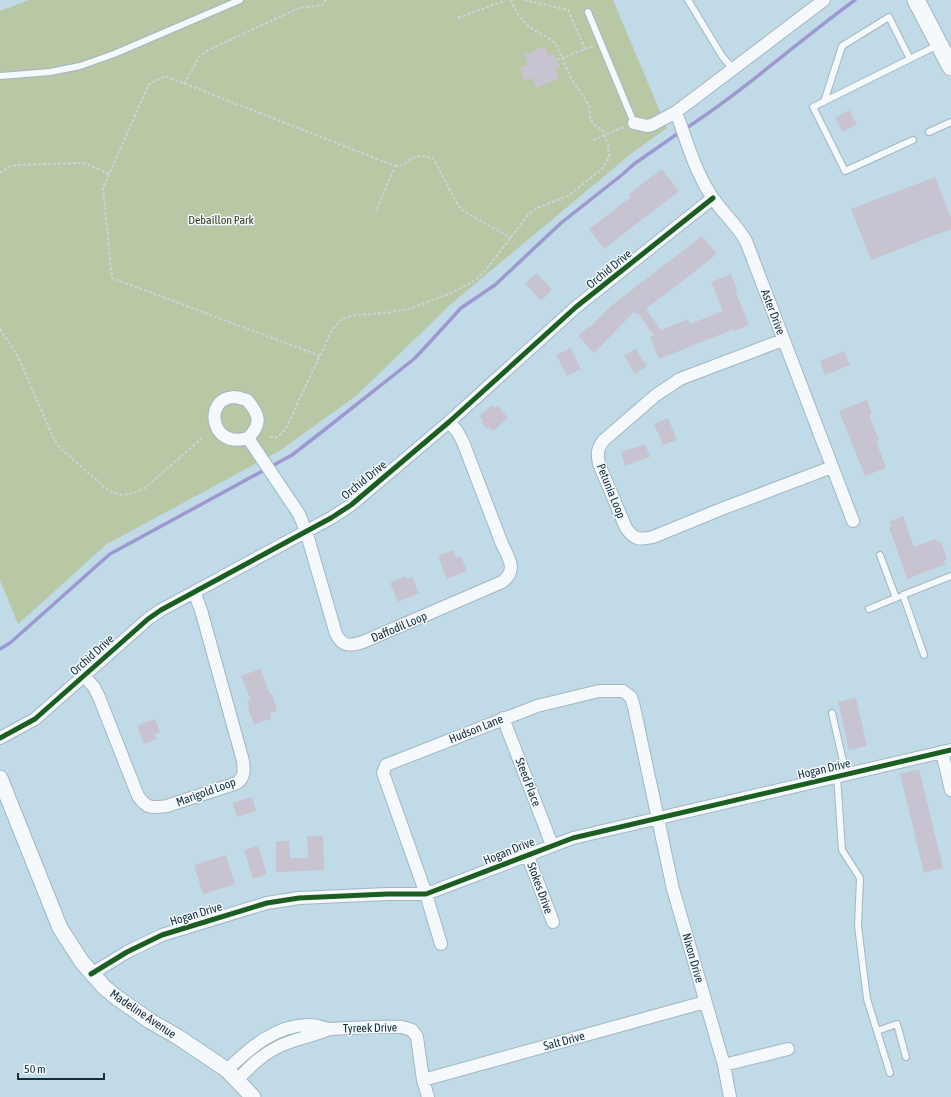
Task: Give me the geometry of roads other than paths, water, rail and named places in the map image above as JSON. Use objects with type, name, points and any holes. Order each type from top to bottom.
[{"type":"main road","points":[[916,0],[951,68]]},
{"type":"street","points":[[634,123],[647,126],[652,125],[676,112],[824,0]]},
{"type":"street","name":"Aster Drive","points":[[676,112],[704,183],[713,198],[746,241],[853,521]]},
{"type":"street","name":"Orchid Drive","points":[[0,738],[35,719],[148,619],[176,601],[331,518],[351,505],[449,422],[576,308],[713,198]]},
{"type":"street","name":"Petunia Loop","points":[[783,340],[680,379],[656,395],[604,440],[598,449],[597,454],[599,464],[626,528],[632,536],[637,539],[653,537],[832,467]]},
{"type":"street","name":"Daffodil Loop","points":[[248,438],[299,514],[306,531],[336,634],[339,641],[348,645],[363,642],[502,582],[511,572],[512,566],[510,560],[502,544],[463,442],[457,431],[449,422]]},
{"type":"street","name":"Marigold Loop","points":[[84,676],[94,687],[100,697],[138,796],[143,803],[156,808],[167,806],[237,783],[244,773],[243,761],[201,610],[194,592]]},
{"type":"street","name":"Hudson Lane","points":[[441,944],[426,894],[383,772],[386,765],[537,706],[599,691],[623,691],[631,697],[634,707],[657,818]]},
{"type":"street","name":"Steed Place","points":[[503,718],[552,845]]},
{"type":"street","points":[[946,751],[951,790]]},
{"type":"street","name":"Hogan Drive","points":[[91,974],[127,952],[162,935],[267,903],[299,898],[387,894],[426,894],[573,838],[946,751]]},
{"type":"street","name":"Madeline Avenue","points":[[0,778],[60,928],[91,974],[104,987],[133,1010],[178,1037],[232,1075],[253,1097]]},
{"type":"street","name":"Nixon Drive","points":[[657,818],[673,889],[724,1065],[730,1097]]},
{"type":"street","name":"Stokes Drive","points":[[528,854],[553,922]]},
{"type":"street","name":"Salt Drive","points":[[423,1080],[706,1002]]},
{"type":"street","name":"Tyreek Drive","points":[[232,1075],[250,1049],[268,1036],[293,1027],[306,1025],[319,1026],[329,1029],[397,1027],[412,1030],[417,1037],[423,1080],[428,1097]]},
{"type":"street","points":[[724,1065],[788,1049]]},
{"type":"lane","points":[[0,76],[50,72],[80,66],[114,54],[240,0]]},
{"type":"lane","points":[[688,0],[722,56],[733,69]]},
{"type":"lane","points":[[588,12],[634,123]]},
{"type":"lane","points":[[824,102],[842,46],[889,17],[910,59]]},
{"type":"lane","points":[[913,140],[846,171],[813,107],[939,45]]},
{"type":"lane","points":[[929,132],[951,122]]},
{"type":"lane","points":[[880,555],[896,598]]},
{"type":"lane","points":[[869,609],[951,576]]},
{"type":"lane","points":[[903,595],[924,655]]},
{"type":"lane","points":[[832,714],[842,775],[842,850],[860,878],[858,926],[867,999],[890,1073]]},
{"type":"lane","points":[[877,1031],[897,1024],[906,1057]]},
{"type":"waterway","points":[[685,129],[729,98],[855,0]]},
{"type":"waterway","points":[[0,649],[10,643],[110,554],[292,455],[414,359],[461,308],[495,285],[561,223],[634,164],[680,132]]},
{"type":"park label","name":"Debaillon Park","points":[[221,220]]}]
